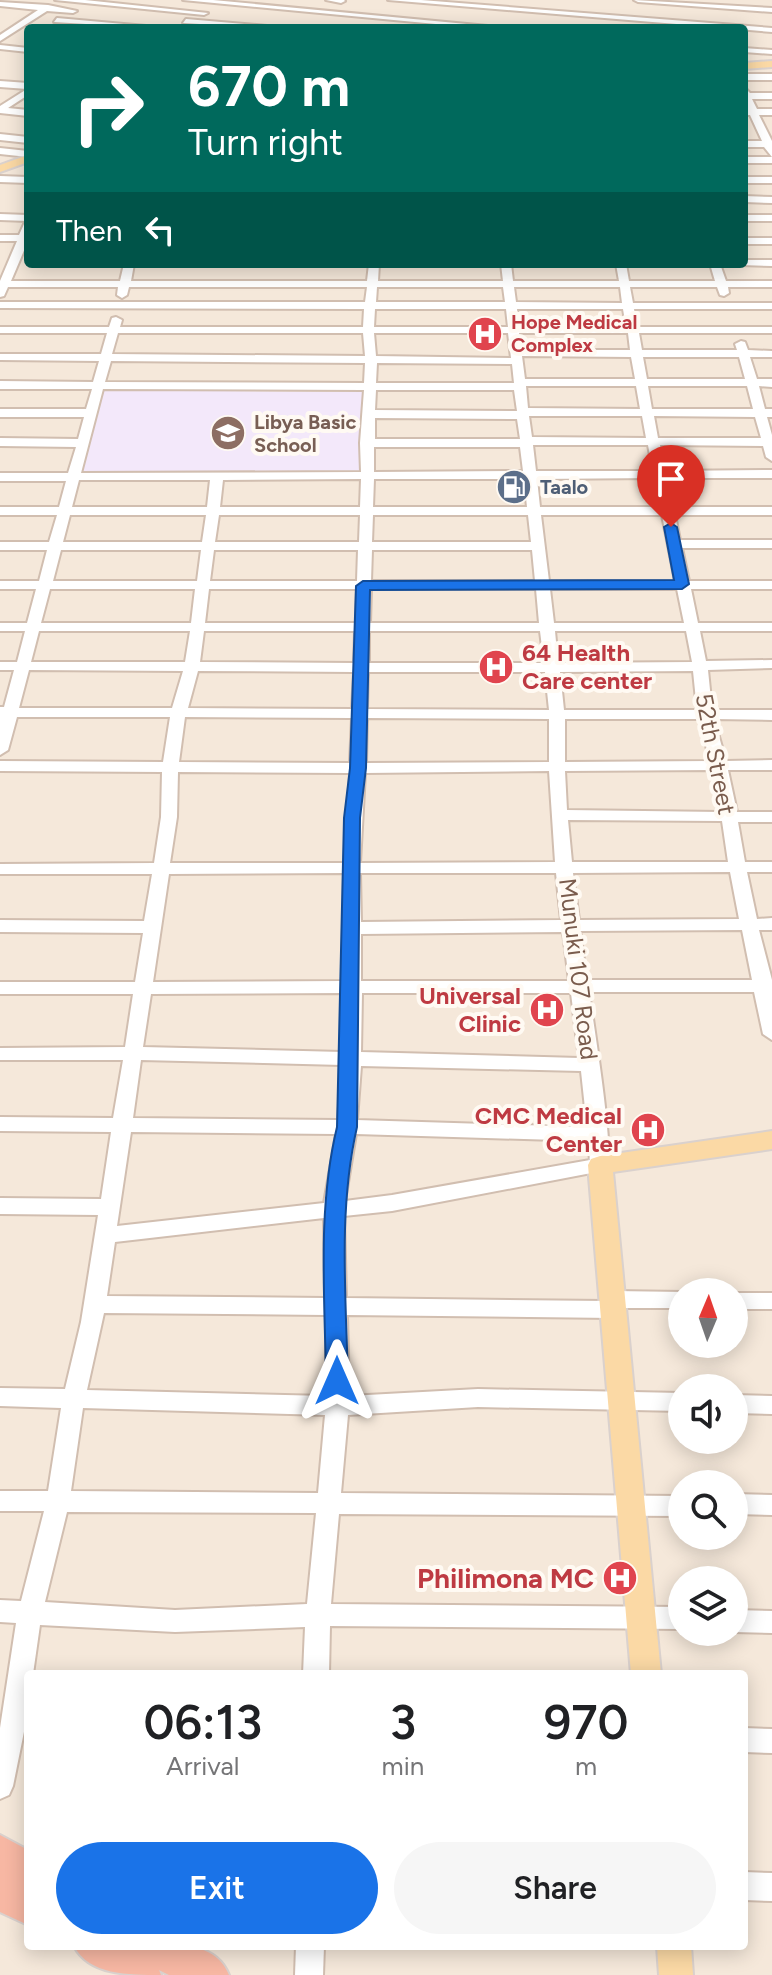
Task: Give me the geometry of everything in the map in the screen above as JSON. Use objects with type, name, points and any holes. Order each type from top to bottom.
[{"type":"highway","points":[[0,1855],[24,1870]]},
{"type":"highway","points":[[0,1891],[24,1903]]},
{"type":"highway","points":[[100,1950],[141,1975]]},
{"type":"highway","points":[[164,1950],[209,1975]]},
{"type":"main road","points":[[748,64],[772,64]]},
{"type":"main road","points":[[2,168],[24,158]]},
{"type":"main road","points":[[600,1165],[772,1140]]},
{"type":"main road","name":"Munuki 107 Road","points":[[600,1165],[646,1670]]},
{"type":"main road","points":[[674,1950],[676,1975]]},
{"type":"street","points":[[1,37],[59,0],[273,19]]},
{"type":"street","points":[[121,24],[155,0]]},
{"type":"street","points":[[187,0],[245,2],[337,14],[464,24]]},
{"type":"street","points":[[330,0],[341,0]]},
{"type":"street","points":[[324,12],[341,0]]},
{"type":"street","points":[[392,0],[772,20]]},
{"type":"street","points":[[638,0],[716,3],[772,10]]},
{"type":"street","points":[[761,0],[772,1]]},
{"type":"street","points":[[217,24],[245,2]]},
{"type":"street","points":[[489,19],[490,3]]},
{"type":"street","points":[[490,3],[687,24]]},
{"type":"street","points":[[707,24],[716,3]]},
{"type":"street","points":[[0,4],[198,24]]},
{"type":"street","points":[[315,23],[337,14]]},
{"type":"street","points":[[0,15],[89,24]]},
{"type":"street","points":[[413,24],[418,19]]},
{"type":"street","points":[[489,19],[496,24]]},
{"type":"street","points":[[489,19],[570,24]]},
{"type":"street","points":[[17,27],[24,28]]},
{"type":"street","points":[[748,29],[772,30]]},
{"type":"street","points":[[1,37],[24,39]]},
{"type":"street","points":[[748,38],[772,40]]},
{"type":"street","points":[[0,47],[24,50]]},
{"type":"street","points":[[748,50],[772,52]]},
{"type":"street","points":[[748,77],[772,77]]},
{"type":"street","points":[[0,84],[24,88]]},
{"type":"street","points":[[748,94],[772,96]]},
{"type":"street","points":[[0,97],[23,99]]},
{"type":"street","points":[[0,110],[23,99]]},
{"type":"street","points":[[0,110],[24,113]]},
{"type":"street","points":[[748,112],[772,112]]},
{"type":"street","points":[[748,112],[761,128],[770,147]]},
{"type":"street","points":[[748,128],[772,128]]},
{"type":"street","points":[[0,137],[24,140]]},
{"type":"street","points":[[748,144],[770,147]]},
{"type":"street","points":[[0,151],[24,155]]},
{"type":"street","points":[[748,160],[772,160]]},
{"type":"street","points":[[0,179],[24,180]]},
{"type":"street","points":[[748,180],[772,180]]},
{"type":"street","points":[[748,199],[772,200]]},
{"type":"street","points":[[0,217],[24,218]]},
{"type":"street","points":[[748,218],[772,218]]},
{"type":"street","points":[[0,238],[24,238]]},
{"type":"street","points":[[748,241],[772,241]]},
{"type":"street","points":[[24,242],[1,288],[251,279],[372,284],[772,284]]},
{"type":"street","points":[[0,263],[24,263]]},
{"type":"street","points":[[748,263],[772,263]]},
{"type":"street","points":[[0,750],[5,712],[23,665],[56,546],[108,358],[128,268]]},
{"type":"street","points":[[316,1670],[316,1615],[337,1406],[334,1211],[337,1168],[347,1127],[353,928],[352,818],[358,768],[362,546],[371,360],[368,330],[374,268]]},
{"type":"street","name":"Munuki 107 Road","points":[[507,268],[557,715],[556,766],[569,927],[600,1165]]},
{"type":"street","name":"52th Street","points":[[622,268],[652,441],[700,666],[705,714],[749,924],[768,986],[772,1034]]},
{"type":"street","points":[[716,268],[766,413],[772,457]]},
{"type":"street","points":[[234,386],[244,305],[251,279]]},
{"type":"street","points":[[0,305],[772,306]]},
{"type":"street","points":[[0,330],[772,330]]},
{"type":"street","points":[[0,357],[371,360],[637,353],[772,354]]},
{"type":"street","points":[[0,385],[370,388],[643,382],[772,383]]},
{"type":"street","points":[[0,413],[92,413]]},
{"type":"street","points":[[367,414],[766,413]]},
{"type":"street","points":[[0,442],[84,443]]},
{"type":"street","points":[[366,443],[769,442]]},
{"type":"street","points":[[0,477],[366,478],[530,473],[772,474]]},
{"type":"street","points":[[0,1786],[13,1734],[30,1612],[58,1502],[74,1397],[95,1304],[169,817],[170,767],[178,715],[192,667],[217,478]]},
{"type":"street","points":[[0,511],[772,511]]},
{"type":"street","points":[[674,544],[772,544]]},
{"type":"street","points":[[0,546],[538,546]]},
{"type":"street","points":[[0,585],[772,585]]},
{"type":"street","points":[[0,627],[772,627]]},
{"type":"street","points":[[0,666],[361,668],[772,664]]},
{"type":"street","points":[[5,712],[358,716],[772,715]]},
{"type":"street","points":[[0,766],[358,768],[772,765]]},
{"type":"street","points":[[560,815],[772,817]]},
{"type":"street","points":[[0,869],[565,870],[772,867]]},
{"type":"street","points":[[353,928],[772,924]]},
{"type":"street","points":[[0,926],[152,927]]},
{"type":"street","points":[[0,988],[768,986]]},
{"type":"street","points":[[0,1054],[133,1053],[589,1065]]},
{"type":"street","points":[[0,1124],[347,1127],[598,1134]]},
{"type":"street","points":[[105,1235],[334,1211],[600,1165]]},
{"type":"street","points":[[0,1206],[110,1207]]},
{"type":"street","points":[[95,1304],[614,1304],[668,1301]]},
{"type":"street","points":[[748,1301],[772,1301]]},
{"type":"street","points":[[0,1397],[337,1406],[478,1398],[668,1402]]},
{"type":"street","points":[[748,1404],[772,1405]]},
{"type":"street","points":[[0,1501],[328,1501],[668,1506]]},
{"type":"street","points":[[748,1504],[772,1505]]},
{"type":"street","points":[[0,1611],[175,1621],[316,1615],[668,1617]]},
{"type":"street","points":[[748,1621],[772,1622]]},
{"type":"street","points":[[748,1740],[772,1741]]},
{"type":"street","points":[[748,1886],[772,1887]]},
{"type":"street","points":[[309,1975],[310,1950]]},
{"type":"shaded area","points":[[0,0],[772,0],[772,1975],[0,1975]]},
{"type":"shaded area","name":"Libya Basic School","points":[[104,390],[367,392],[362,476],[79,473]]},
{"type":"place","name":"Hope Medical Complex","points":[[485,334]]},
{"type":"place","name":"Libya Basic School","points":[[228,433]]},
{"type":"place","name":"Taalo","points":[[514,487]]},
{"type":"place","name":"64 Health Care center","points":[[496,667]]},
{"type":"place","name":"Universal Clinic","points":[[547,1010]]},
{"type":"place","name":"CMC Medical Center","points":[[648,1130]]},
{"type":"place","name":"Philimona MC","points":[[620,1578]]},
{"type":"route","points":[[337,1381],[334,1211],[337,1168],[347,1127],[353,928],[352,818],[358,768],[363,586],[682,584],[671,527]]}]
